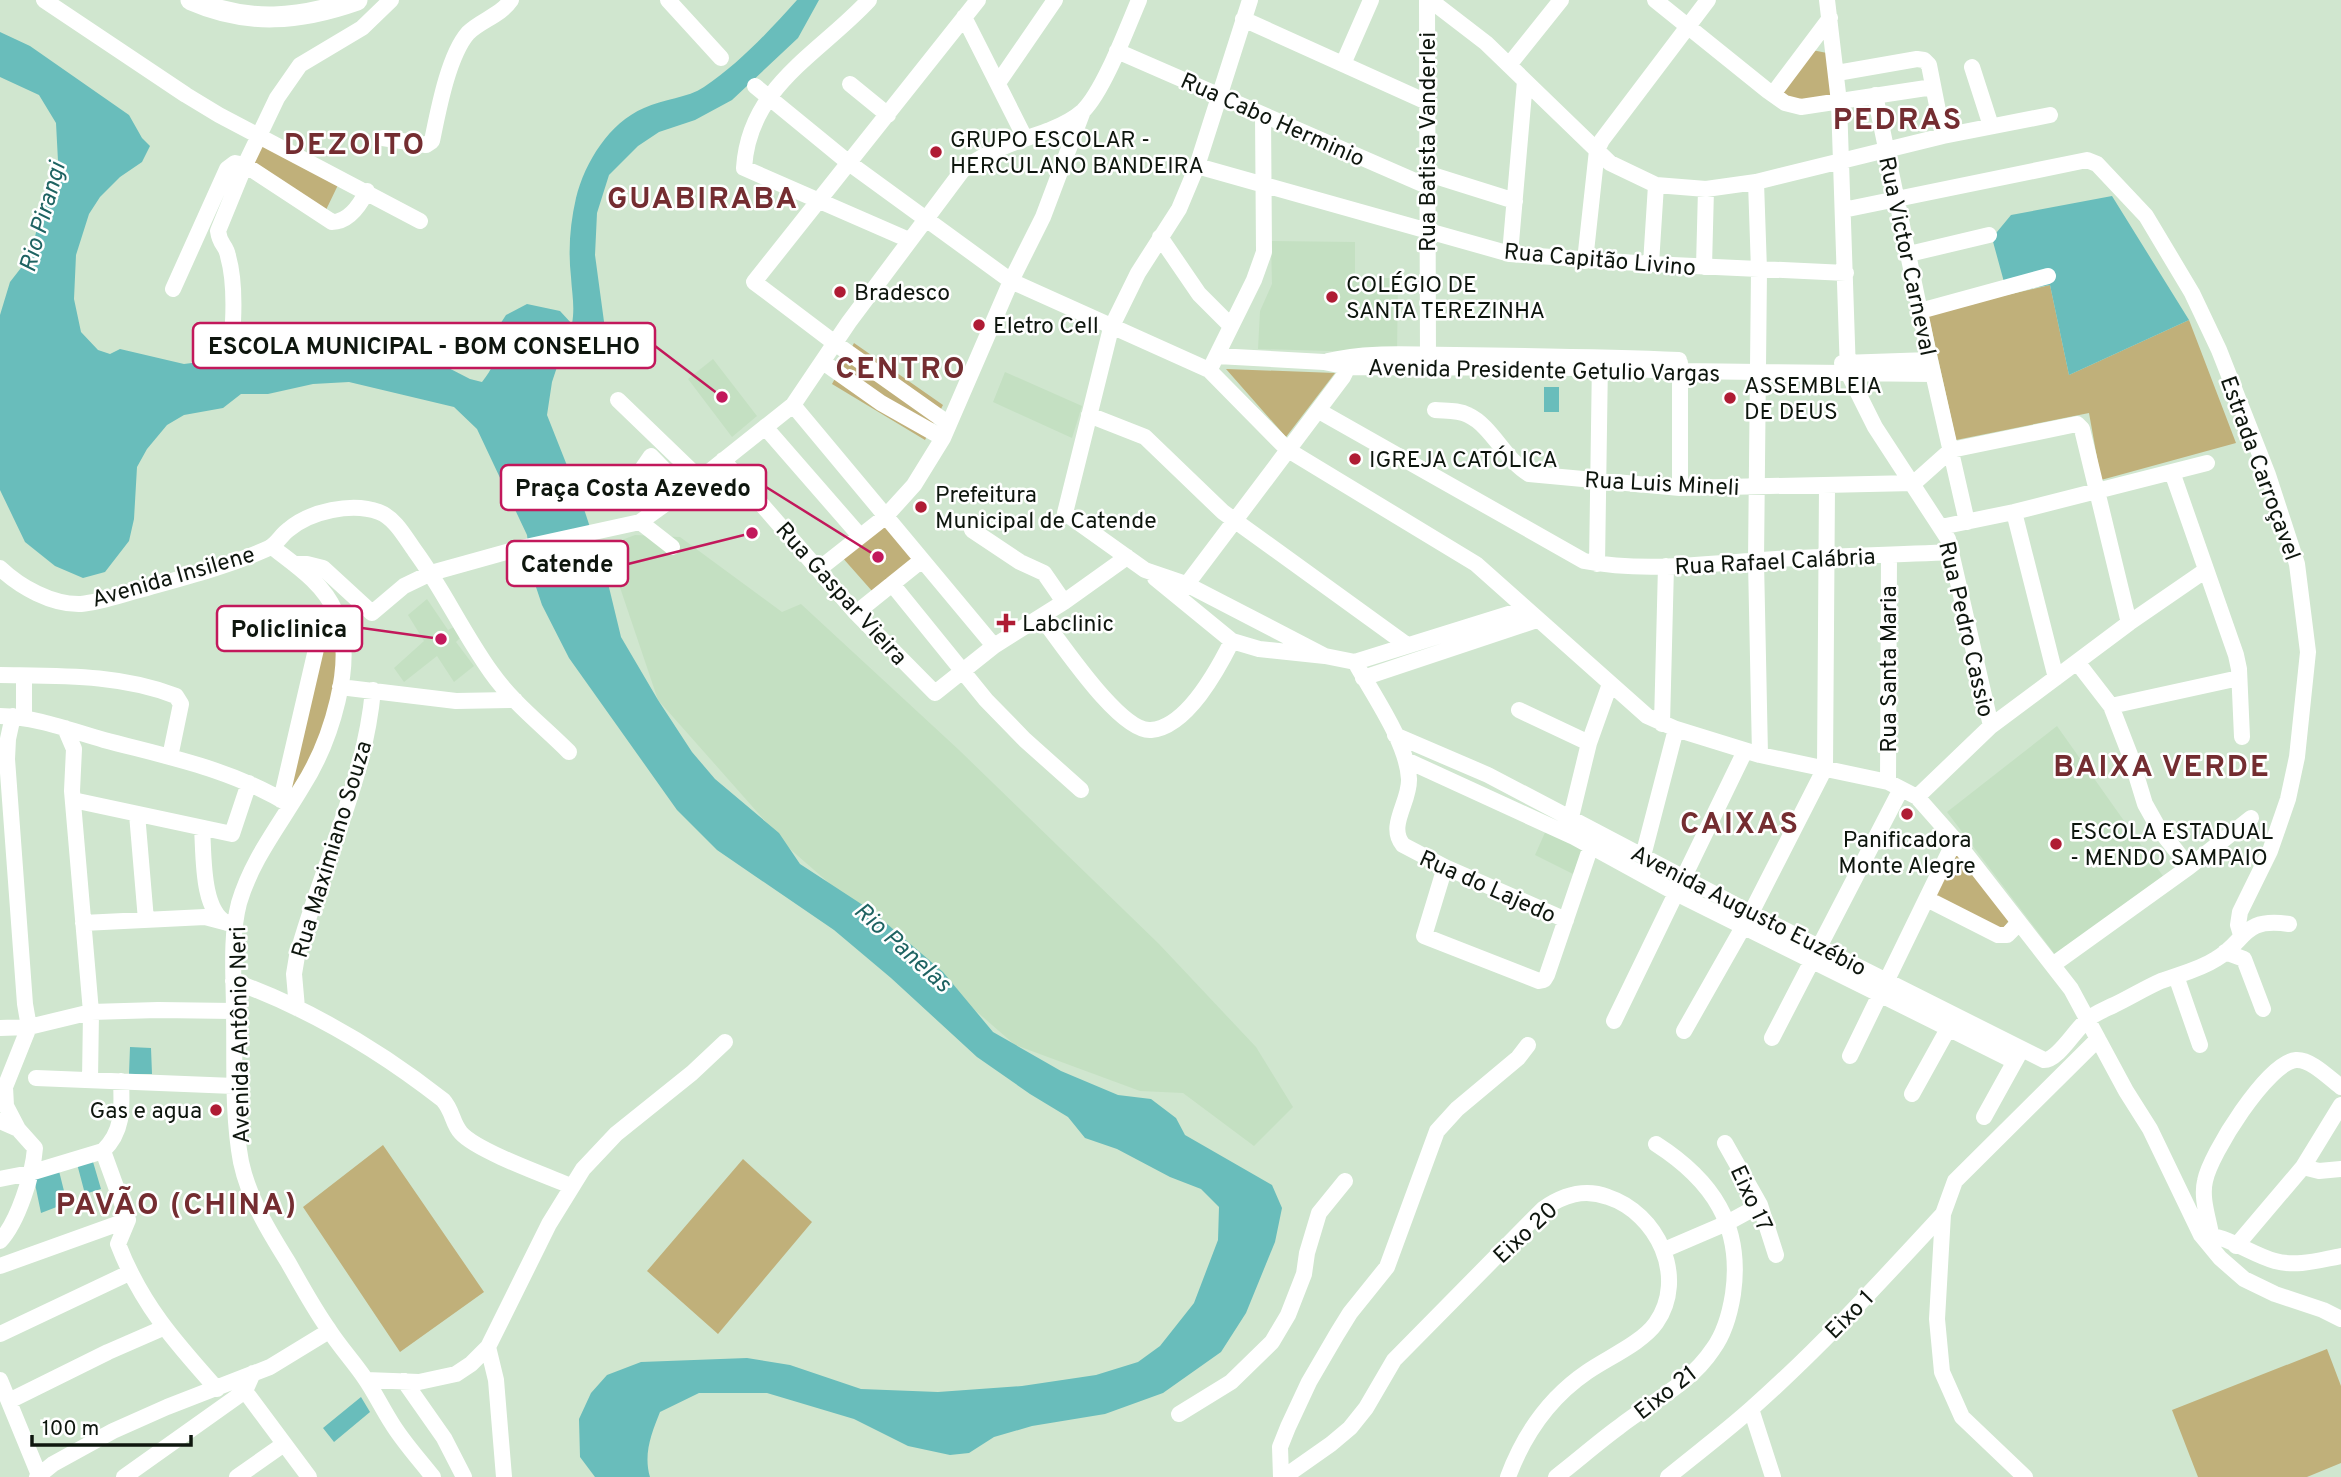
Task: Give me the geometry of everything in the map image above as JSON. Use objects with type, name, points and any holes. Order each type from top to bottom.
[{"type":"main road","points":[[191,0],[226,13],[259,18],[316,13],[357,0]]},
{"type":"street","points":[[44,0],[186,95],[420,221]]},
{"type":"street","points":[[383,138],[426,145],[432,141],[439,102],[460,47],[468,33],[506,8],[511,0]]},
{"type":"street","points":[[668,0],[721,58]]},
{"type":"street","points":[[869,0],[798,65],[762,91],[744,168],[909,240]]},
{"type":"street","points":[[943,437],[836,344],[754,282],[978,0]]},
{"type":"street","points":[[998,83],[1055,0]]},
{"type":"street","points":[[819,569],[885,517],[914,485],[943,437],[1042,217],[1083,111],[1117,51],[1139,0]]},
{"type":"street","points":[[1250,0],[1197,166],[1179,209],[1138,273],[1111,328],[1065,513],[1145,570],[1325,656]]},
{"type":"street","points":[[1343,64],[1371,0]]},
{"type":"street","points":[[1429,0],[1509,65],[1610,163],[1656,185],[1706,190],[1756,182],[1943,136],[2050,115]]},
{"type":"street","name":"Rua Batista Vanderlei","points":[[1428,361],[1429,0]]},
{"type":"street","points":[[1509,65],[1561,0]]},
{"type":"street","points":[[1656,0],[1773,94],[1795,107],[1933,87]]},
{"type":"street","points":[[1585,261],[1597,150],[1604,136],[1708,0]]},
{"type":"street","points":[[1827,0],[1839,102],[1848,368]]},
{"type":"street","points":[[233,323],[234,305],[229,260],[218,231],[258,136],[277,98],[300,65],[362,27],[392,2]]},
{"type":"street","points":[[964,17],[1025,138]]},
{"type":"street","points":[[1773,94],[1830,18]]},
{"type":"street","points":[[1243,19],[1429,103]]},
{"type":"street","name":"Rua Cabo Herminio","points":[[1117,51],[1263,115],[1429,180],[1515,201]]},
{"type":"street","points":[[1837,73],[1924,60],[1929,65],[1943,136]]},
{"type":"street","points":[[1972,67],[1991,127]]},
{"type":"street","points":[[1510,254],[1525,81]]},
{"type":"street","points":[[849,84],[888,115]]},
{"type":"street","points":[[762,91],[849,163],[1011,281],[1111,328],[1213,363],[1288,450],[1476,564],[1647,716],[1669,726],[1753,753],[1894,785],[1917,797],[1955,840],[2054,964],[2088,1018],[2220,1258],[2244,1279],[2341,1319]]},
{"type":"street","name":"Rua Victor Carneval","points":[[1875,95],[1967,522]]},
{"type":"street","points":[[294,564],[323,568],[372,613],[404,586],[431,573],[521,548],[640,522],[700,480],[793,405],[909,240],[962,171],[970,164],[1051,129],[1083,111]]},
{"type":"street","points":[[1213,363],[1261,262],[1265,240],[1263,115]]},
{"type":"street","name":"Estrada Carroçavel","points":[[1896,199],[2087,160],[2097,164],[2146,216],[2192,293],[2219,350],[2268,475],[2297,564],[2308,652],[2299,744],[2287,799],[2270,851],[2239,912],[2238,925],[2241,935]]},
{"type":"street","points":[[173,289],[227,169],[235,163],[245,165],[332,222],[342,221],[351,215],[367,191]]},
{"type":"street","name":"Rua Capitão Livino","points":[[1197,166],[1510,254],[1585,261],[1846,273]]},
{"type":"street","points":[[1614,1021],[1684,876],[1753,753],[1758,488],[1759,270],[1756,182]]},
{"type":"street","points":[[1651,264],[1656,185]]},
{"type":"street","points":[[1704,267],[1706,190]]},
{"type":"street","points":[[1843,209],[1896,199]]},
{"type":"street","points":[[1909,254],[1989,235]]},
{"type":"street","points":[[1160,237],[1199,294],[1230,325]]},
{"type":"street","points":[[1920,311],[2048,276]]},
{"type":"street","name":"Avenida Presidente Getulio Vargas","points":[[1213,363],[1428,361],[1932,367]]},
{"type":"street","points":[[822,362],[881,403],[943,437]]},
{"type":"street","points":[[1182,590],[1319,411],[1348,362]]},
{"type":"street","points":[[1319,411],[1584,561],[1597,564],[1600,362]]},
{"type":"street","points":[[1680,366],[1680,488]]},
{"type":"street","name":"Rua Pedro Cassio","points":[[1848,368],[1875,426],[1948,539],[1991,726],[1917,797]]},
{"type":"street","points":[[618,400],[700,480]]},
{"type":"street","points":[[793,405],[994,646]]},
{"type":"street","name":"Rua Luis Mineli","points":[[1435,410],[1461,413],[1473,418],[1511,459],[1529,474],[1680,488],[1914,484]]},
{"type":"street","points":[[1089,415],[1145,437],[1235,521],[1407,645]]},
{"type":"street","points":[[1914,484],[1951,450],[2077,424],[2082,429],[2129,623]]},
{"type":"street","points":[[765,427],[860,536]]},
{"type":"street","points":[[629,488],[651,456],[684,490]]},
{"type":"street","name":"Rua Gaspar Vieira","points":[[723,460],[856,613],[935,693],[962,671]]},
{"type":"street","points":[[1941,527],[2014,512],[2207,463]]},
{"type":"street","points":[[2172,472],[2236,655],[2242,737]]},
{"type":"street","points":[[1684,1031],[1747,920],[1825,768],[1827,486]]},
{"type":"street","name":"Avenida Insilene","points":[[0,568],[12,579],[35,592],[60,602],[80,604],[207,570],[272,547],[287,530],[310,517],[344,509],[379,512],[392,520],[431,573],[492,674],[569,752]]},
{"type":"street","points":[[2014,512],[2056,678]]},
{"type":"street","points":[[640,522],[672,547]]},
{"type":"street","points":[[972,530],[1020,562],[1044,573],[1063,602]]},
{"type":"street","name":"Avenida Antônio Neri","points":[[272,547],[325,594],[341,629],[343,649],[340,687],[332,719],[312,771],[285,802],[248,875],[230,924],[234,1086],[242,1164],[249,1191],[271,1235],[329,1331],[366,1380],[406,1444],[433,1477]]},
{"type":"street","name":"Rua Rafael Calábria","points":[[1597,564],[1666,566],[1827,556],[1952,552]]},
{"type":"street","name":"Rua Santa Maria","points":[[1889,555],[1894,785]]},
{"type":"street","points":[[962,671],[994,646],[1041,617],[1126,557]]},
{"type":"street","points":[[856,613],[922,560]]},
{"type":"street","points":[[1643,856],[1669,726],[1666,566]]},
{"type":"street","points":[[1991,726],[2129,623],[2206,570]]},
{"type":"street","points":[[892,584],[962,671],[1025,740],[1081,790]]},
{"type":"street","points":[[1182,590],[1232,641],[1259,649],[1354,662],[1407,645],[1531,614]]},
{"type":"street","points":[[1363,678],[1531,614]]},
{"type":"street","points":[[1041,617],[1100,694],[1128,723],[1140,729],[1152,730],[1172,720],[1202,695],[1232,641]]},
{"type":"street","points":[[12,717],[65,728],[211,767],[285,802],[320,632]]},
{"type":"street","name":"Rua do Lajedo","points":[[1354,662],[1406,760],[1409,789],[1396,835],[1403,845],[1410,851],[1566,920]]},
{"type":"street","points":[[2077,663],[2111,706],[2145,804],[2189,867]]},
{"type":"street","points":[[0,676],[102,678],[173,695],[181,704],[170,757]]},
{"type":"street","points":[[18,1129],[6,1106],[5,1087],[29,1027],[4,783],[12,717],[24,676]]},
{"type":"street","points":[[2111,706],[2239,678]]},
{"type":"street","points":[[1571,817],[1589,743],[1610,684]]},
{"type":"street","points":[[340,687],[456,701],[515,700]]},
{"type":"street","name":"Rua Maximiano Souza","points":[[297,1008],[294,974],[297,956],[358,768],[371,715],[373,690]]},
{"type":"street","points":[[1519,710],[1589,743]]},
{"type":"street","points":[[65,728],[74,749],[73,800],[91,1013],[90,1080]]},
{"type":"street","points":[[74,749],[83,734]]},
{"type":"street","name":"Avenida Augusto Euzébio","points":[[1395,735],[1488,775],[1684,876],[1747,920]]},
{"type":"street","name":"Avenida Augusto Euzébio","points":[[1406,760],[1591,846],[1676,893],[1747,920],[1816,953],[2018,1055],[2052,1060],[2088,1018]]},
{"type":"street","points":[[73,800],[232,834],[249,783]]},
{"type":"street","points":[[1772,1038],[1816,953],[1894,785]]},
{"type":"street","points":[[137,814],[146,920]]},
{"type":"street","points":[[2054,964],[2189,867],[2251,818]]},
{"type":"street","points":[[202,828],[209,899],[218,918],[230,924]]},
{"type":"street","points":[[1850,1056],[1955,840]]},
{"type":"street","points":[[1445,867],[1424,936],[1539,981],[1544,980],[1547,975],[1591,846]]},
{"type":"street","points":[[1927,899],[1998,935],[2007,935],[2019,923]]},
{"type":"street","points":[[83,923],[205,917],[230,924]]},
{"type":"street","points":[[2088,1018],[2160,982],[2201,967],[2225,952],[2241,935],[2260,924],[2289,924]]},
{"type":"street","points":[[2225,952],[2244,959],[2263,1009]]},
{"type":"street","points":[[2176,976],[2200,1045]]},
{"type":"street","points":[[233,981],[350,1034],[421,1084],[451,1109],[456,1124],[465,1137],[500,1156],[571,1186]]},
{"type":"street","points":[[0,1028],[29,1027],[91,1013],[158,1010],[234,1012]]},
{"type":"street","points":[[1912,1094],[1951,1022]]},
{"type":"street","points":[[2025,1477],[1962,1418],[1942,1372],[1937,1320],[1942,1214],[1955,1181],[2098,1039]]},
{"type":"street","points":[[366,1380],[419,1382],[456,1374],[471,1364],[488,1347],[571,1186],[596,1153],[725,1042]]},
{"type":"street","points":[[1282,1477],[1280,1447],[1292,1418],[1350,1313],[1387,1267],[1437,1131],[1451,1115],[1518,1058],[1528,1045]]},
{"type":"street","points":[[1984,1117],[2018,1055]]},
{"type":"street","points":[[2206,1234],[2203,1192],[2207,1174],[2245,1107],[2264,1081],[2289,1061],[2300,1060],[2308,1062],[2341,1087]]},
{"type":"street","points":[[36,1078],[234,1086]]},
{"type":"street","points":[[0,1179],[103,1151],[122,1121],[121,1081]]},
{"type":"street","points":[[2236,1246],[2303,1167],[2341,1105]]},
{"type":"street","points":[[0,1121],[26,1135],[35,1148],[34,1164],[18,1209],[3,1238],[0,1267],[128,1220]]},
{"type":"street","name":"Eixo 21","points":[[1556,1477],[1620,1425],[1687,1378],[1713,1350],[1728,1318],[1735,1283],[1735,1249],[1727,1223],[1720,1206],[1697,1175],[1656,1143]]},
{"type":"street","name":"Eixo 17","points":[[1725,1143],[1760,1205],[1776,1255]]},
{"type":"street","points":[[103,1151],[128,1220],[118,1244],[129,1273],[163,1328],[217,1389]]},
{"type":"street","points":[[2303,1167],[2319,1171],[2341,1169]]},
{"type":"street","points":[[1179,1414],[1231,1382],[1272,1342],[1304,1274],[1307,1253],[1319,1213],[1345,1181]]},
{"type":"street","name":"Eixo 20","points":[[1282,1477],[1350,1428],[1366,1408],[1394,1360],[1543,1209],[1559,1198],[1586,1193],[1610,1197],[1640,1216],[1664,1250],[1669,1276],[1664,1304],[1656,1323],[1644,1335],[1586,1372],[1561,1393],[1534,1423],[1523,1441],[1508,1477]]},
{"type":"street","points":[[1664,1250],[1727,1223],[1760,1205]]},
{"type":"street","points":[[0,1214],[18,1209]]},
{"type":"street","name":"Eixo 1","points":[[1668,1477],[1751,1409],[1864,1298],[1942,1214]]},
{"type":"street","points":[[2206,1234],[2283,1262],[2301,1264],[2341,1256]]},
{"type":"street","points":[[0,1334],[129,1273]]},
{"type":"street","points":[[9,1401],[107,1352],[163,1328]]},
{"type":"street","points":[[0,1380],[38,1476],[75,1451],[113,1431],[286,1359],[329,1331]]},
{"type":"street","points":[[488,1347],[496,1380],[504,1477]]},
{"type":"street","points":[[124,1477],[245,1391],[254,1373]]},
{"type":"street","points":[[404,1381],[444,1438],[464,1477]]},
{"type":"street","points":[[245,1391],[309,1477]]},
{"type":"street","points":[[1751,1409],[1773,1477]]},
{"type":"street","points":[[237,1477],[284,1444]]},
{"type":"shaded area","points":[[1812,50],[1832,54],[1837,99],[1812,102],[1780,96]]},
{"type":"shaded area","points":[[260,144],[338,185],[325,212],[249,164]]},
{"type":"shaded area","name":"COLÉGIO DE SANTA TEREZINHA","points":[[1271,241],[1355,242],[1355,278],[1398,278],[1397,353],[1258,349],[1260,311],[1272,284]]},
{"type":"shaded area","points":[[2050,285],[2069,375],[2189,320],[2236,443],[2101,480],[2089,413],[1956,440],[1928,313]]},
{"type":"shaded area","points":[[854,343],[943,405],[925,440],[832,384]]},
{"type":"shaded area","points":[[713,359],[757,416],[732,437],[688,379]]},
{"type":"shaded area","points":[[1226,369],[1335,373],[1286,437]]},
{"type":"shaded area","points":[[1005,372],[1082,406],[1072,438],[993,402]]},
{"type":"shaded area","points":[[884,521],[916,559],[872,591],[841,556]]},
{"type":"shaded area","points":[[635,535],[680,537],[782,612],[801,604],[959,750],[1159,944],[1256,1047],[1293,1107],[1254,1146],[1183,1093],[1140,1091],[1015,1045],[790,849],[658,700],[606,546]]},
{"type":"shaded area","points":[[427,599],[448,630],[454,627],[461,637],[456,642],[474,666],[454,682],[437,656],[404,682],[394,668],[424,641],[408,615]]},
{"type":"shaded area","points":[[324,634],[335,634],[336,647],[335,678],[329,711],[311,758],[290,791]]},
{"type":"shaded area","name":"ESCOLA ESTADUAL - MENDO SAMPAIO","points":[[2057,726],[2163,876],[2057,957],[1947,812]]},
{"type":"shaded area","points":[[1547,828],[1583,848],[1573,874],[1535,855]]},
{"type":"shaded area","points":[[1956,852],[2010,919],[2002,930],[1934,897]]},
{"type":"shaded area","points":[[383,1145],[484,1292],[400,1352],[303,1207]]},
{"type":"shaded area","points":[[743,1159],[812,1222],[718,1334],[647,1271]]},
{"type":"shaded area","points":[[2327,1349],[2341,1386],[2341,1463],[2307,1477],[2198,1477],[2172,1410]]},
{"type":"water","points":[[797,0],[819,0],[798,38],[732,100],[695,120],[659,132],[638,146],[609,175],[597,213],[595,255],[605,329],[601,341],[590,349],[560,358],[552,382],[547,415],[583,506],[607,579],[621,637],[692,752],[715,779],[779,833],[800,864],[872,911],[943,972],[993,1032],[1061,1071],[1118,1095],[1151,1099],[1176,1118],[1185,1135],[1272,1185],[1282,1208],[1275,1242],[1246,1313],[1221,1352],[1163,1393],[1105,1414],[1032,1426],[994,1437],[969,1453],[950,1455],[908,1446],[854,1419],[767,1393],[699,1393],[660,1412],[648,1452],[650,1477],[595,1477],[580,1457],[579,1419],[591,1393],[607,1375],[641,1362],[747,1358],[790,1365],[861,1389],[938,1392],[1022,1386],[1096,1375],[1138,1362],[1160,1346],[1194,1303],[1218,1240],[1219,1207],[1201,1189],[1170,1177],[1117,1149],[1085,1138],[1068,1117],[977,1057],[834,930],[717,850],[677,810],[569,658],[542,605],[532,575],[527,535],[477,429],[454,407],[349,382],[313,384],[268,394],[241,394],[223,408],[184,415],[167,425],[147,449],[137,467],[134,519],[129,541],[105,572],[83,578],[55,566],[25,542],[0,490],[0,315],[10,282],[31,255],[44,196],[58,161],[56,123],[39,95],[0,77],[0,32],[30,46],[129,115],[142,138],[150,146],[142,162],[120,177],[100,197],[89,214],[76,255],[74,299],[81,332],[98,350],[110,354],[120,349],[184,364],[294,350],[400,355],[437,362],[470,379],[482,382],[495,358],[495,332],[506,315],[527,304],[560,311],[572,324],[570,247],[574,208],[580,184],[592,158],[609,134],[620,123],[644,108],[691,94],[717,78],[754,46]]},
{"type":"water","points":[[2112,196],[2189,320],[2069,375],[2050,285],[2007,293],[1992,238],[2011,215]]},
{"type":"water","points":[[1544,387],[1559,387],[1559,412],[1544,412]]},
{"type":"water","points":[[130,1047],[151,1048],[152,1074],[129,1074]]},
{"type":"water","points":[[91,1155],[101,1189],[85,1194],[76,1160]]},
{"type":"water","points":[[58,1167],[67,1203],[41,1213],[33,1174]]},
{"type":"water","points":[[361,1397],[370,1412],[334,1442],[323,1428]]},
{"type":"place","name":"GRUPO ESCOLAR - HERCULANO BANDEIRA","points":[[936,152]]},
{"type":"place","name":"Bradesco","points":[[840,292]]},
{"type":"place","name":"COLÉGIO DE SANTA TEREZINHA","points":[[1332,297]]},
{"type":"place","name":"Eletro Cell","points":[[979,325]]},
{"type":"place","name":"ESCOLA MUNICIPAL - BOM CONSELHO","points":[[722,397]]},
{"type":"place","name":"ASSEMBLEIA DE DEUS","points":[[1730,398]]},
{"type":"place","name":"IGREJA CATÓLICA","points":[[1355,459]]},
{"type":"place","name":"Prefeitura Municipal de Catende","points":[[921,507]]},
{"type":"place","name":"Catende","points":[[752,533]]},
{"type":"place","name":"Praça Costa Azevedo","points":[[878,557]]},
{"type":"place","name":"Labclinic","points":[[1006,623]]},
{"type":"place","name":"Policlinica","points":[[441,639]]},
{"type":"place","name":"Panificadora Monte Alegre","points":[[1907,814]]},
{"type":"place","name":"ESCOLA ESTADUAL - MENDO SAMPAIO","points":[[2056,844]]},
{"type":"place","name":"Gas e agua","points":[[216,1110]]},
{"type":"district","name":"PEDRAS","points":[[1898,119]]},
{"type":"district","name":"DEZOITO","points":[[355,144]]},
{"type":"district","name":"GUABIRABA","points":[[703,198]]},
{"type":"district","name":"CENTRO","points":[[901,368]]},
{"type":"district","name":"BAIXA VERDE","points":[[2162,766]]},
{"type":"district","name":"CAIXAS","points":[[1740,823]]},
{"type":"district","name":"PAVÃO (CHINA)","points":[[177,1204]]},
{"type":"water label","name":"Rio Pirangi","points":[[42,217]]},
{"type":"water label","name":"Rio Panelas","points":[[903,947]]}]
